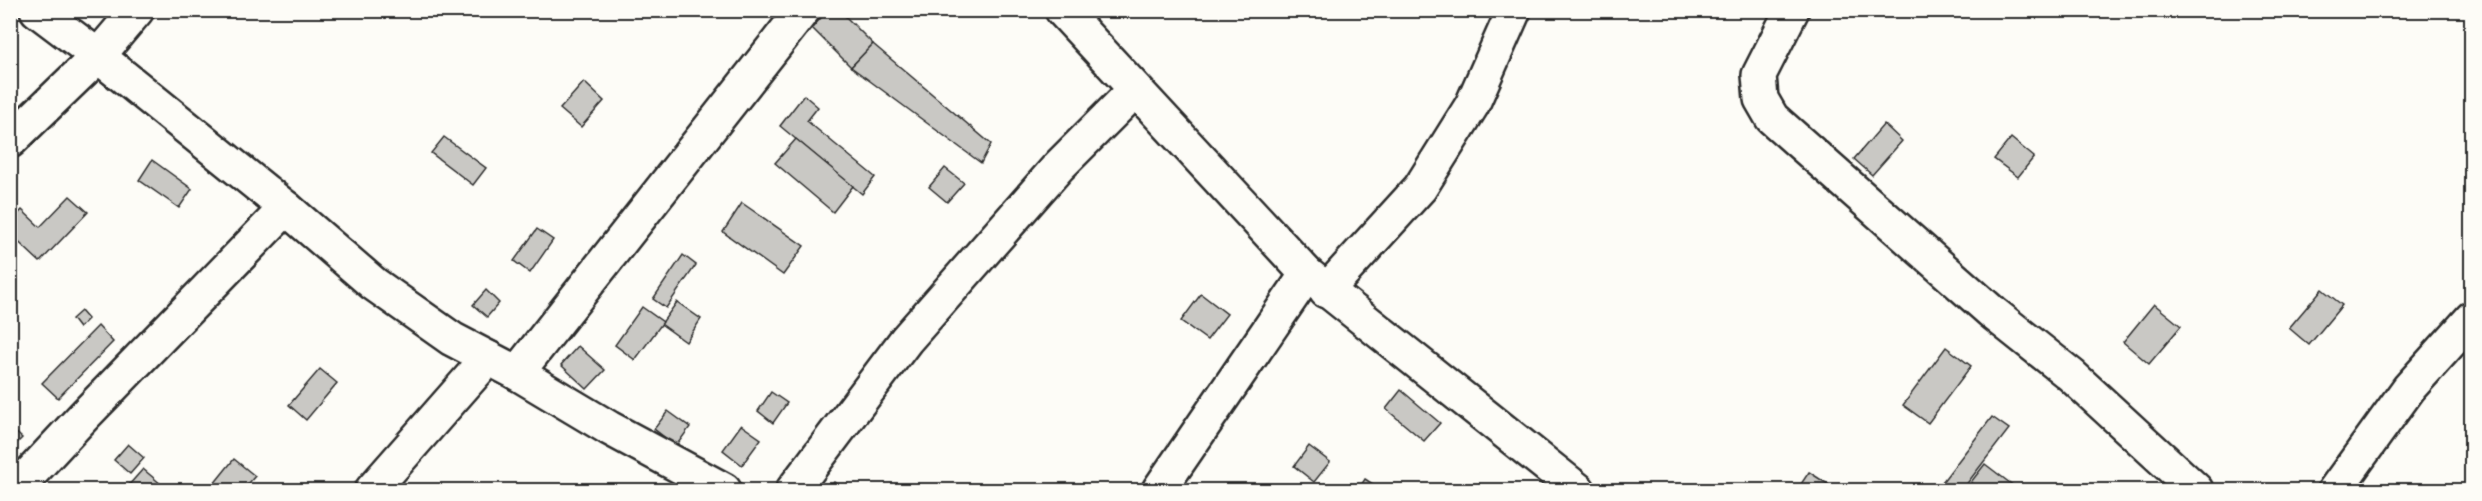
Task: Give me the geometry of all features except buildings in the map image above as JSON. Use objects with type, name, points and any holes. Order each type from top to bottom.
[{"type":"street","points":[[37,10],[98,56],[286,208],[374,284],[452,339],[517,373],[609,428],[724,490]]},
{"type":"street","points":[[10,141],[98,56],[137,10]]},
{"type":"street","points":[[517,373],[803,10]]},
{"type":"street","points":[[1062,10],[1316,283],[1578,490]]},
{"type":"street","points":[[1159,490],[1316,283],[1420,188],[1472,105],[1514,10]]},
{"type":"street","points":[[1792,10],[1758,75],[1761,99],[1772,118],[1993,313],[2071,375],[2196,490]]},
{"type":"street","points":[[793,490],[906,340],[1059,166],[1135,90]]},
{"type":"street","points":[[15,490],[286,208]]},
{"type":"street","points":[[2335,490],[2409,388],[2472,318]]},
{"type":"street","points":[[372,490],[488,358]]}]
